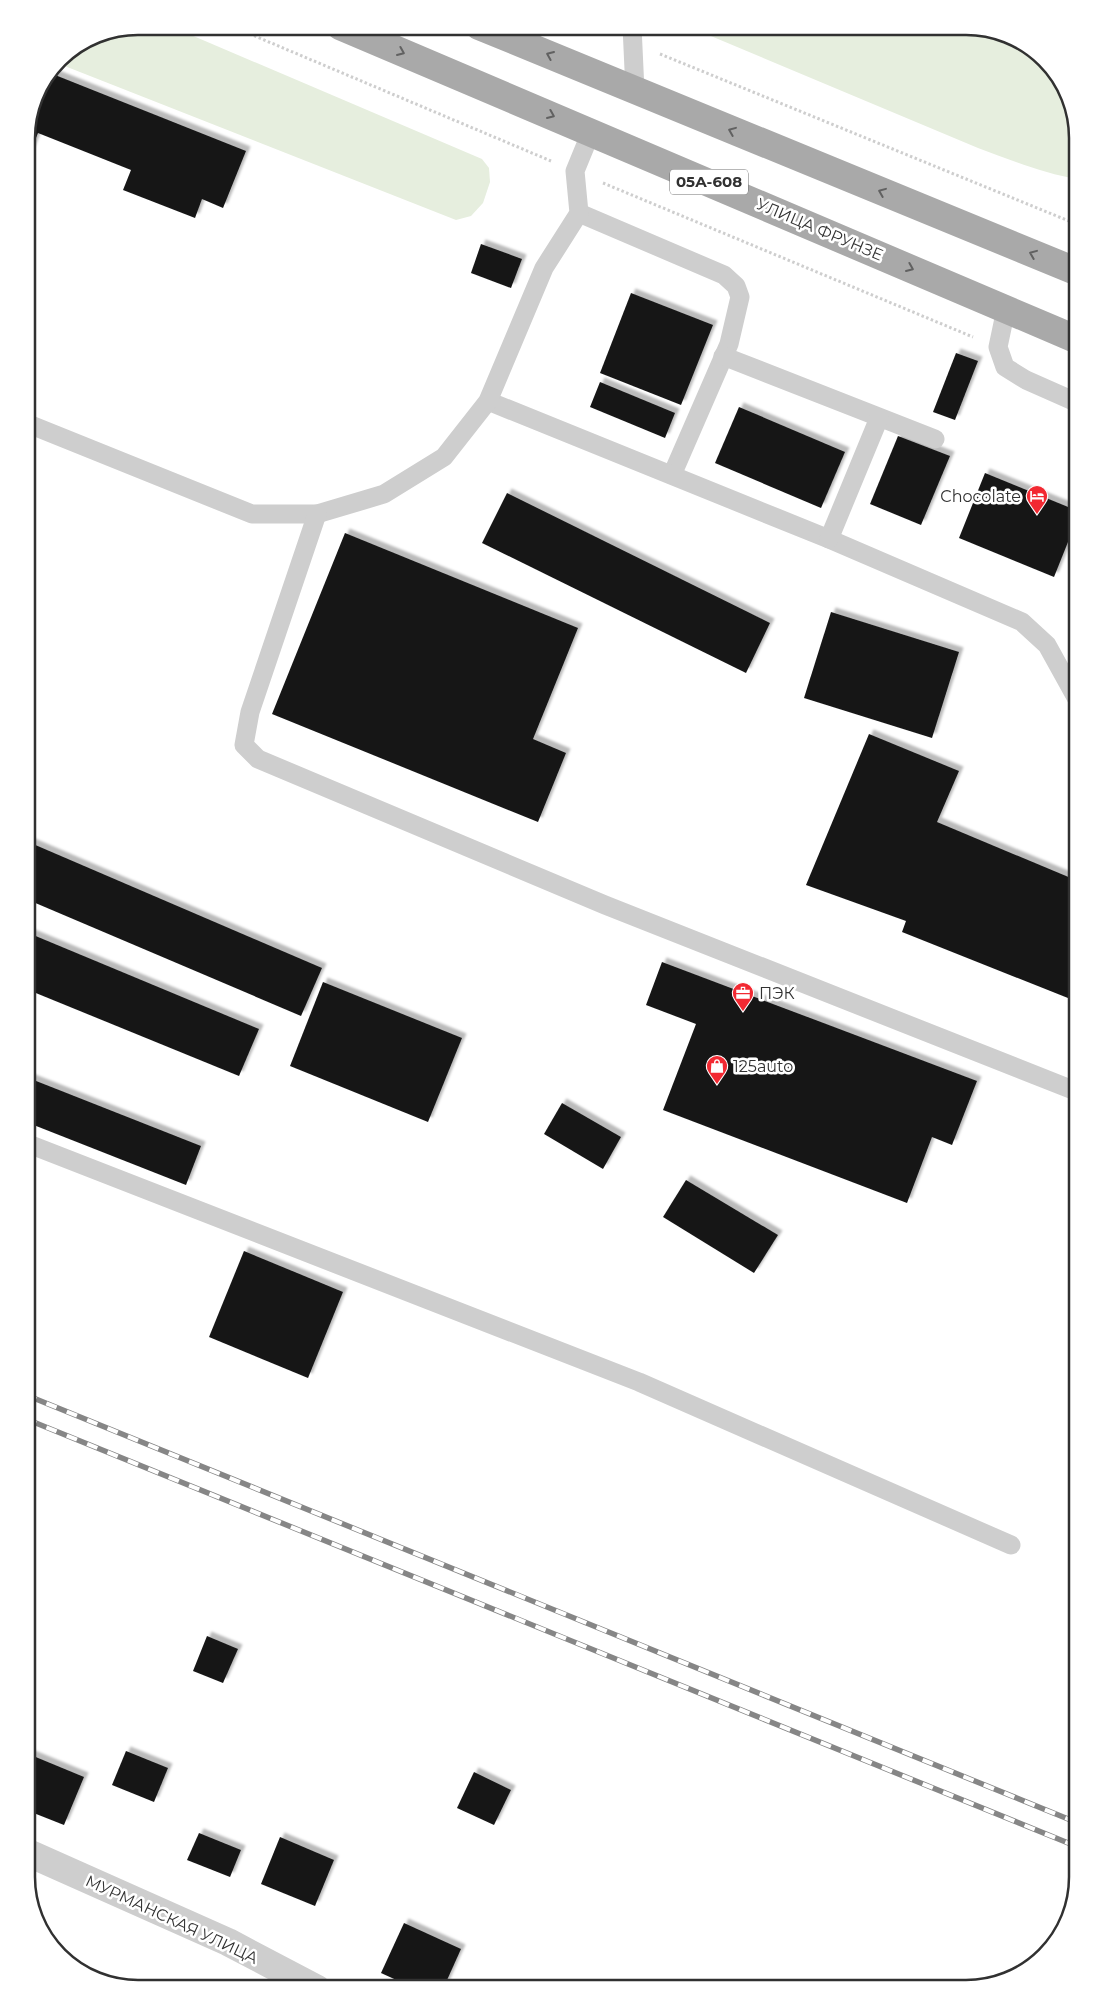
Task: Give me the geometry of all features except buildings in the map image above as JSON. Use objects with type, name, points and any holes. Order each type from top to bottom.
[{"type":"main road","name":"УЛИЦА ФРУНЗЕ","points":[[361,35],[1069,336]]},
{"type":"main road","points":[[501,35],[1069,268]]},
{"type":"street","name":"МУРМАНСКАЯ УЛИЦА","points":[[35,1856],[228,1942],[300,1980]]},
{"type":"lane","points":[[633,35],[635,91]]},
{"type":"lane","points":[[35,427],[252,514],[317,514],[384,494],[444,457],[488,401],[544,268],[578,213],[575,171],[590,132]]},
{"type":"lane","points":[[578,213],[724,275],[736,286],[740,297],[729,344],[672,475]]},
{"type":"lane","points":[[1006,309],[998,347],[1005,367],[1026,380],[1069,399]]},
{"type":"lane","points":[[723,356],[935,439]]},
{"type":"lane","points":[[488,401],[672,475],[1022,622],[1047,645],[1069,685]]},
{"type":"lane","points":[[829,540],[879,418]]},
{"type":"lane","points":[[317,514],[250,712],[244,745],[258,758],[605,905],[1069,1088]]},
{"type":"lane","points":[[35,1147],[639,1382],[1012,1545]]},
{"type":"path","points":[[252,35],[998,347]]},
{"type":"path","points":[[633,35],[1069,221]]},
{"type":"green space","points":[[132,35],[191,35],[482,159],[489,168],[490,182],[483,203],[471,216],[456,220],[64,66],[81,52],[99,43],[118,37]]},
{"type":"green space","points":[[708,35],[972,35],[999,40],[1023,52],[1034,61],[1048,75],[1055,87],[1064,105],[1067,118],[1069,132],[1069,178],[1015,162]]},
{"type":"railway","points":[[35,1399],[1069,1819]]},
{"type":"railway","points":[[35,1423],[1069,1843]]},
{"type":"place","name":"Chocolate","points":[[1037,515]]},
{"type":"place","name":"ПЭК","points":[[743,1012]]},
{"type":"place","name":"125auto","points":[[717,1085]]}]
